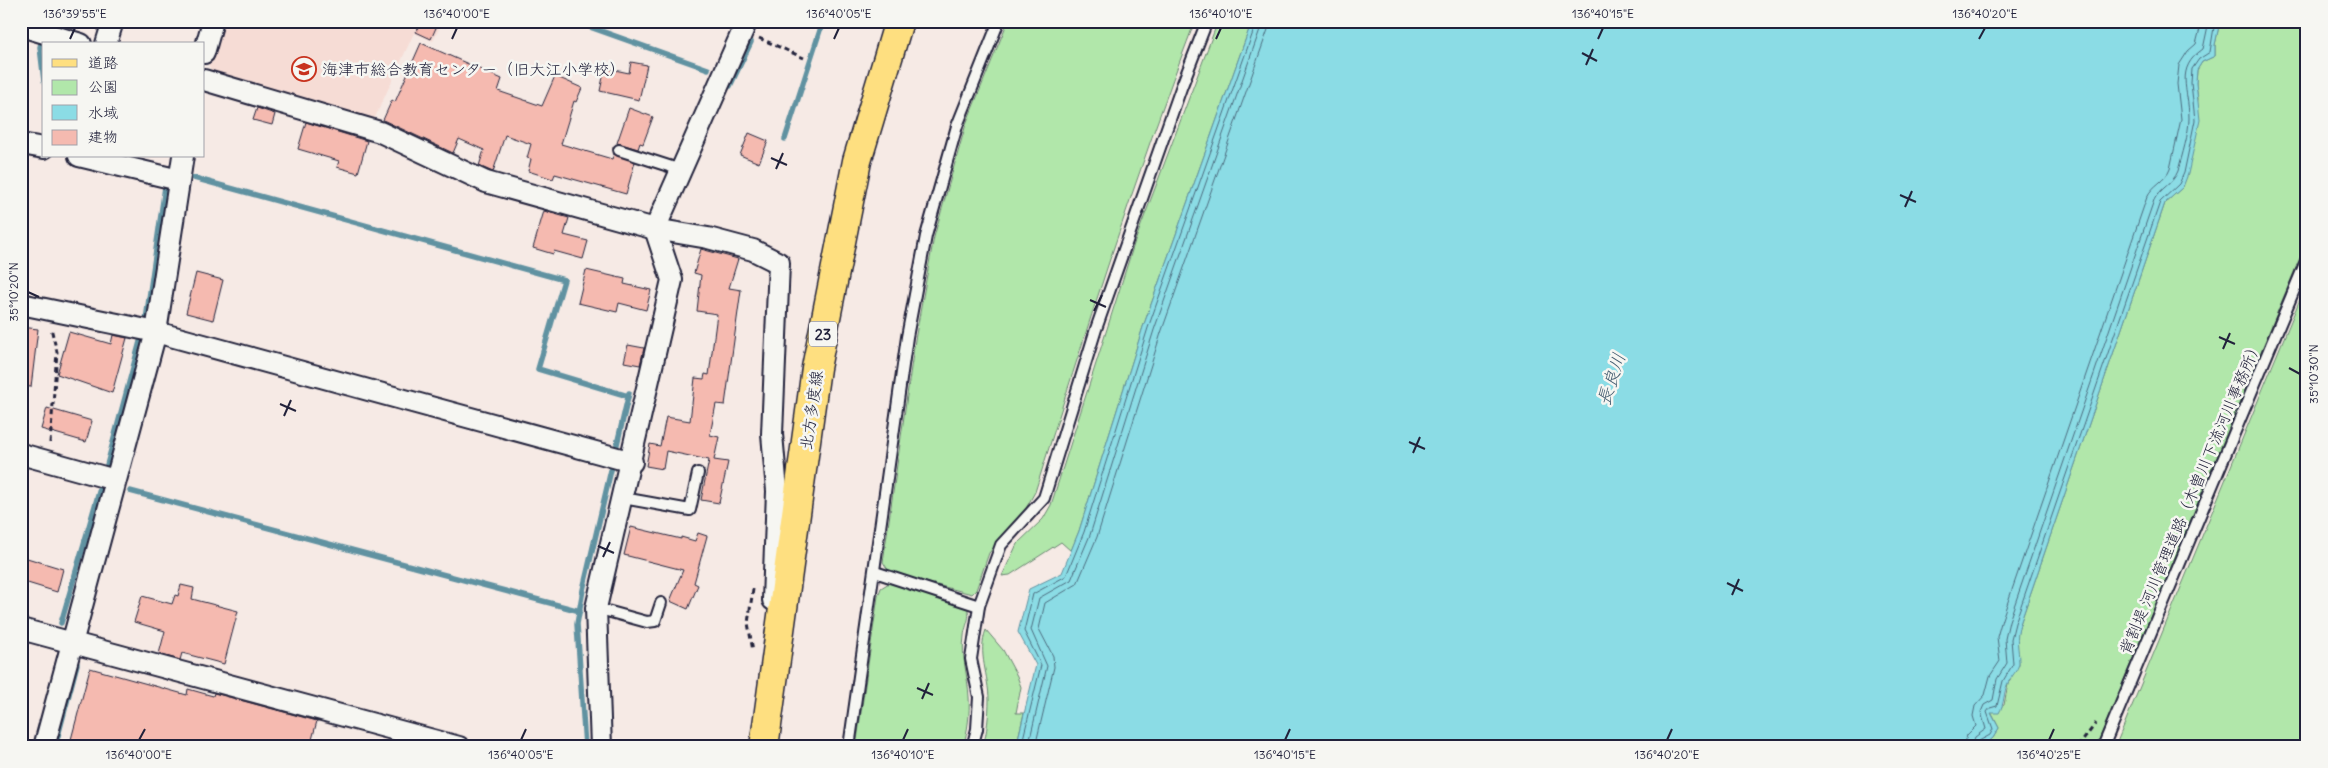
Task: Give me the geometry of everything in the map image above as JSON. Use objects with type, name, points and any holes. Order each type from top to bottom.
[{"type":"main road","name":"北方多度線","points":[[764,747],[765,654],[816,368],[853,180],[900,21]]},
{"type":"street","points":[[107,42],[113,21]]},
{"type":"street","points":[[205,49],[213,21]]},
{"type":"street","points":[[601,747],[596,608],[623,498],[620,459],[672,280],[655,229],[740,25]]},
{"type":"street","points":[[21,26],[74,42]]},
{"type":"street","points":[[205,80],[380,132],[486,182],[655,229],[708,238],[753,250],[779,263],[772,434],[777,491],[773,612],[765,654]]},
{"type":"street","points":[[21,144],[42,148]]},
{"type":"street","points":[[87,158],[179,180]]},
{"type":"street","points":[[44,747],[156,332],[183,158]]},
{"type":"street","points":[[21,304],[156,332],[620,459]]},
{"type":"street","points":[[21,454],[115,480]]},
{"type":"street","points":[[21,629],[458,747]]},
{"type":"lane","points":[[849,747],[907,337],[926,236],[957,126],[999,21]]},
{"type":"lane","points":[[972,747],[977,729],[979,697],[971,659],[979,606],[1001,545],[1044,498],[1096,329],[1181,88],[1207,21]]},
{"type":"lane","points":[[619,150],[681,170]]},
{"type":"lane","name":"背割堤 河川管理道路（木曽川下流河川事務所）","points":[[2103,747],[2307,258]]},
{"type":"lane","points":[[623,498],[690,510],[698,473]]},
{"type":"lane","points":[[875,572],[979,606]]},
{"type":"lane","points":[[596,608],[648,622],[655,621],[661,602]]},
{"type":"path","points":[[740,25],[804,58]]},
{"type":"path","points":[[46,309],[57,352],[48,461]]},
{"type":"path","points":[[753,584],[748,623],[765,654]]},
{"type":"shaded area","name":"海津市総合教育センター（旧大江小学校）","points":[[220,21],[443,21],[433,41],[414,33],[372,124],[214,75],[207,62]]},
{"type":"green space","points":[[1008,21],[1195,21],[1131,196],[1035,492],[1025,510],[989,553],[976,590],[972,594],[894,574],[888,570],[883,562],[915,340],[934,237],[966,124]]},
{"type":"green space","points":[[1218,21],[1252,21],[1143,327],[1079,531],[1071,551],[1061,542],[1010,575],[1002,576],[1017,544],[1043,519],[1051,505],[1134,244]]},
{"type":"green space","points":[[2220,21],[2307,21],[2307,241],[2096,747],[1982,747],[1993,738],[1999,728],[1991,712],[2004,705],[2008,683],[2019,664],[2016,639],[2020,624],[2165,203],[2183,187],[2198,99],[2197,70],[2202,62],[2215,56],[2215,45]]},
{"type":"green space","points":[[2307,282],[2307,728],[2303,735],[2307,734],[2307,747],[2115,747]]},
{"type":"green space","points":[[889,583],[964,604],[967,608],[969,615],[963,651],[969,710],[963,747],[856,747],[878,596],[881,588]]},
{"type":"green space","points":[[986,630],[1003,650],[1021,687],[1016,713],[1024,713],[1016,747],[983,747],[989,705],[989,691],[983,656]]},
{"type":"water","name":"長良川","points":[[1252,21],[2220,21],[2215,45],[2215,56],[2202,62],[2197,70],[2196,83],[2200,120],[2188,174],[2183,187],[2165,203],[2020,624],[2017,640],[2018,666],[2006,687],[1999,713],[1991,713],[1999,728],[1993,738],[1982,747],[1016,747],[1036,665],[1018,632],[1029,589],[1062,573],[1079,531],[1143,327]]},
{"type":"building","points":[[421,21],[439,21],[431,39],[416,32]]},
{"type":"building","points":[[421,43],[502,79],[498,91],[542,106],[555,76],[582,88],[576,102],[574,101],[561,144],[612,159],[614,154],[635,162],[626,194],[555,174],[553,179],[528,171],[531,159],[527,158],[531,144],[505,135],[493,172],[479,166],[484,150],[459,139],[453,153],[383,120],[392,100],[395,102]]},
{"type":"building","points":[[631,62],[647,65],[639,100],[600,91],[605,68],[629,73]]},
{"type":"building","points":[[257,108],[275,114],[272,125],[253,120]]},
{"type":"building","points":[[629,108],[653,117],[643,144],[640,143],[638,149],[617,143]]},
{"type":"building","points":[[306,122],[367,141],[358,173],[337,167],[339,161],[298,149]]},
{"type":"building","points":[[749,133],[768,141],[759,163],[740,155]]},
{"type":"building","points":[[544,211],[569,218],[564,235],[588,241],[583,259],[554,251],[553,254],[533,248]]},
{"type":"building","points":[[701,249],[738,259],[729,288],[741,290],[725,405],[716,404],[710,435],[719,437],[714,460],[728,462],[719,503],[701,500],[709,460],[666,451],[663,469],[646,466],[650,444],[660,446],[666,417],[690,421],[695,378],[704,379],[705,374],[709,375],[717,314],[697,311],[701,275],[694,273]]},
{"type":"building","points":[[586,270],[625,279],[624,284],[651,290],[646,310],[619,303],[617,312],[578,303]]},
{"type":"building","points":[[196,273],[223,280],[213,320],[186,313]]},
{"type":"building","points":[[21,327],[38,329],[31,387],[21,386]]},
{"type":"building","points":[[69,332],[111,344],[113,335],[127,338],[112,393],[57,374]]},
{"type":"building","points":[[628,345],[644,348],[640,365],[624,362]]},
{"type":"building","points":[[47,408],[92,421],[86,442],[41,429]]},
{"type":"building","points":[[631,527],[695,541],[698,533],[707,536],[694,583],[698,585],[688,609],[670,601],[683,570],[624,555]]},
{"type":"building","points":[[27,558],[63,569],[57,592],[21,581]]},
{"type":"building","points":[[181,585],[194,588],[192,599],[238,611],[224,664],[182,653],[180,660],[159,654],[165,631],[134,622],[142,596],[172,604],[175,595],[178,596]]},
{"type":"building","points":[[90,668],[187,695],[188,689],[213,696],[214,693],[317,721],[310,747],[69,747]]},
{"type":"waterway","points":[[573,21],[708,69]]},
{"type":"waterway","points":[[758,27],[761,21]]},
{"type":"waterway","points":[[785,139],[823,21]]},
{"type":"waterway","points":[[42,40],[40,47],[42,64]]},
{"type":"waterway","points":[[730,86],[751,42]]},
{"type":"waterway","points":[[194,178],[564,280],[538,369],[628,396]]},
{"type":"waterway","points":[[146,320],[165,187]]},
{"type":"waterway","points":[[107,465],[141,338]]},
{"type":"waterway","points":[[585,747],[577,624],[583,590],[629,393]]},
{"type":"waterway","points":[[61,623],[101,485]]},
{"type":"waterway","points":[[130,491],[580,611]]},
{"type":"waterway","points":[[55,747],[77,664]]},
{"type":"place","name":"海津市総合教育センター（旧大江小学校）","points":[[304,69]]}]
